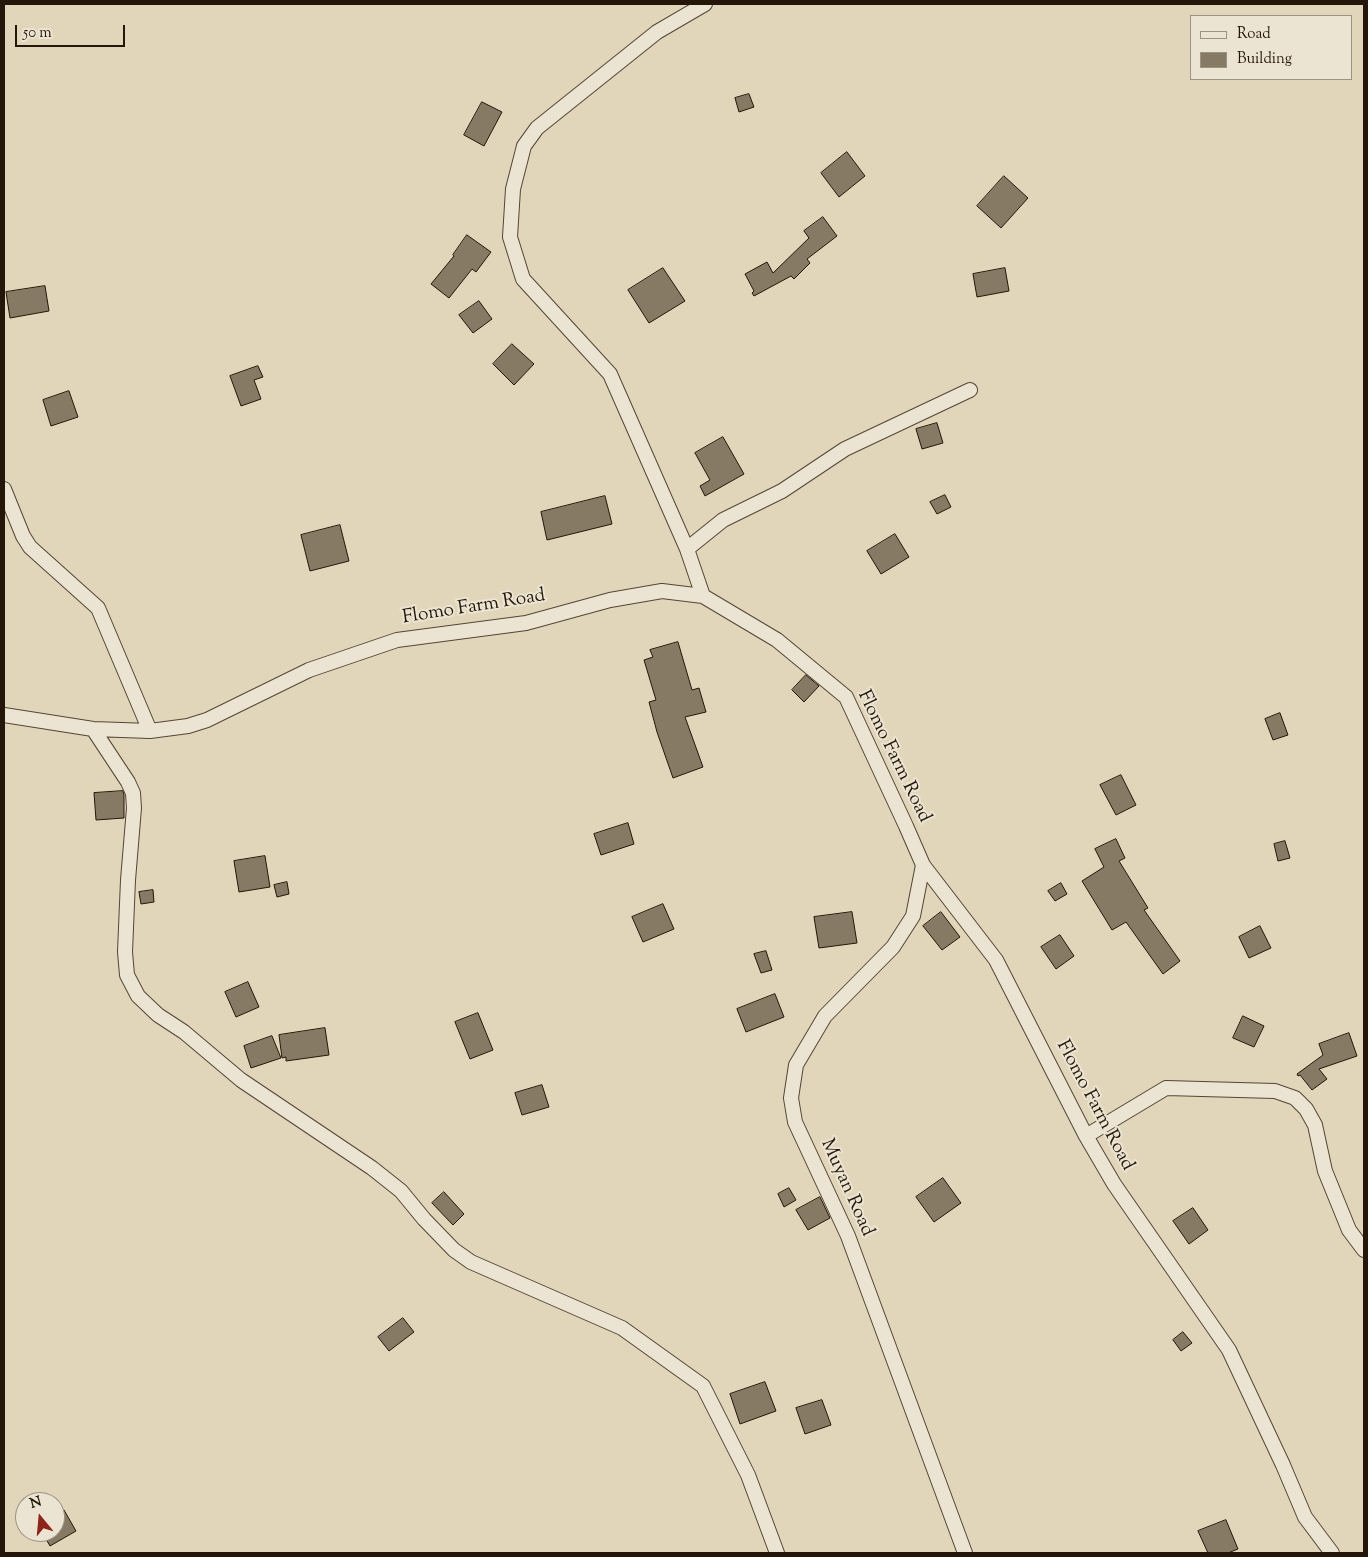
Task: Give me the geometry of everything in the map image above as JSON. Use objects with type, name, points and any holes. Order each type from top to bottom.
[{"type":"street","points":[[703,596],[687,549],[610,374],[522,279],[510,237],[513,189],[524,146],[536,128],[657,32],[705,4]]},
{"type":"street","points":[[687,549],[723,520],[782,491],[844,449],[970,390]]},
{"type":"street","points":[[4,489],[23,536],[30,547],[98,608],[150,731]]},
{"type":"street","name":"Flomo Farm Road","points":[[4,715],[94,729],[150,731],[188,726],[206,720],[309,670],[398,640],[526,622],[610,600],[662,591],[703,596],[777,640],[846,697],[923,864],[996,960],[1086,1136],[1114,1184],[1229,1350],[1283,1464],[1305,1517],[1332,1553]]},
{"type":"street","points":[[94,729],[133,793],[134,808],[125,952],[127,975],[138,996],[158,1015],[184,1032],[213,1055],[240,1080],[372,1168],[401,1191],[424,1219],[454,1250],[471,1262],[622,1328],[702,1386],[748,1475],[777,1553]]},
{"type":"street","name":"Muyan Road","points":[[923,864],[913,916],[893,947],[825,1016],[796,1065],[791,1098],[795,1122],[848,1236],[964,1553]]},
{"type":"street","points":[[1086,1136],[1166,1088],[1275,1091],[1295,1098],[1306,1109],[1315,1125],[1325,1171],[1348,1230],[1364,1250]]},
{"type":"building","points":[[749,94],[754,107],[739,112],[735,98]]},
{"type":"building","points":[[482,102],[502,112],[484,146],[464,135]]},
{"type":"building","points":[[847,152],[865,176],[839,197],[821,173]]},
{"type":"building","points":[[1004,176],[1028,198],[1001,228],[977,206]]},
{"type":"building","points":[[823,217],[837,236],[807,259],[810,263],[794,279],[791,276],[754,296],[752,293],[754,291],[745,274],[767,262],[773,273],[809,238],[804,231]]},
{"type":"building","points":[[467,235],[491,252],[476,272],[472,269],[449,298],[431,284],[454,256]]},
{"type":"building","points":[[663,268],[685,301],[649,323],[628,290]]},
{"type":"building","points":[[1005,268],[1009,291],[977,297],[973,274]]},
{"type":"building","points":[[45,286],[49,311],[10,318],[6,292]]},
{"type":"building","points":[[479,301],[492,319],[473,333],[459,315]]},
{"type":"building","points":[[512,344],[534,364],[514,385],[493,364]]},
{"type":"building","points":[[258,366],[263,377],[254,380],[261,399],[241,406],[230,376]]},
{"type":"building","points":[[69,391],[78,417],[51,426],[43,400]]},
{"type":"building","points":[[937,423],[943,443],[922,449],[916,429]]},
{"type":"building","points":[[723,437],[744,474],[705,496],[700,486],[710,480],[695,453]]},
{"type":"building","points":[[945,495],[951,507],[937,514],[930,502]]},
{"type":"building","points":[[605,496],[612,524],[547,540],[541,512]]},
{"type":"building","points":[[340,525],[349,561],[310,571],[301,535]]},
{"type":"building","points":[[895,534],[909,557],[881,574],[867,551]]},
{"type":"building","points":[[678,642],[692,690],[699,688],[706,712],[685,717],[703,767],[673,778],[649,702],[656,700],[644,660],[653,657],[650,650]]},
{"type":"building","points":[[806,675],[819,686],[804,702],[792,690]]},
{"type":"building","points":[[1280,713],[1288,735],[1273,740],[1265,719]]},
{"type":"building","points":[[1121,775],[1136,805],[1116,815],[1100,785]]},
{"type":"building","points":[[123,791],[124,818],[96,820],[94,793]]},
{"type":"building","points":[[628,823],[634,844],[601,855],[594,834]]},
{"type":"building","points":[[1116,839],[1125,858],[1119,861],[1148,908],[1144,910],[1180,961],[1163,974],[1126,922],[1112,930],[1082,881],[1104,867],[1095,849]]},
{"type":"building","points":[[1285,841],[1290,858],[1278,861],[1274,844]]},
{"type":"building","points":[[265,856],[270,887],[239,892],[234,861]]},
{"type":"building","points":[[287,882],[289,894],[277,897],[274,885]]},
{"type":"building","points":[[1061,883],[1067,894],[1055,901],[1048,891]]},
{"type":"building","points":[[153,890],[154,902],[141,904],[139,892]]},
{"type":"building","points":[[663,904],[674,929],[643,942],[632,917]]},
{"type":"building","points":[[852,912],[857,943],[819,948],[814,917]]},
{"type":"building","points":[[941,912],[960,937],[942,950],[923,926]]},
{"type":"building","points":[[1260,926],[1271,948],[1249,958],[1239,937]]},
{"type":"building","points":[[1060,935],[1074,956],[1056,969],[1041,947]]},
{"type":"building","points":[[766,951],[772,970],[761,973],[754,954]]},
{"type":"building","points":[[248,982],[259,1007],[236,1017],[225,992]]},
{"type":"building","points":[[775,994],[784,1017],[746,1032],[737,1009]]},
{"type":"building","points":[[478,1013],[493,1050],[470,1059],[455,1022]]},
{"type":"building","points":[[1243,1016],[1264,1026],[1254,1047],[1233,1038]]},
{"type":"building","points":[[325,1028],[329,1055],[286,1061],[286,1057],[282,1058],[279,1035]]},
{"type":"building","points":[[1349,1033],[1357,1056],[1319,1069],[1327,1079],[1312,1090],[1300,1075],[1298,1076],[1297,1074],[1323,1055],[1319,1044]]},
{"type":"building","points":[[272,1036],[281,1058],[251,1068],[244,1046]]},
{"type":"building","points":[[542,1085],[549,1107],[522,1115],[515,1093]]},
{"type":"building","points":[[943,1178],[961,1203],[934,1222],[916,1197]]},
{"type":"building","points":[[789,1188],[796,1200],[784,1207],[778,1194]]},
{"type":"building","points":[[444,1192],[464,1214],[453,1225],[432,1203]]},
{"type":"building","points":[[820,1197],[830,1218],[808,1230],[796,1210]]},
{"type":"building","points":[[1193,1208],[1208,1230],[1189,1244],[1173,1221]]},
{"type":"building","points":[[403,1318],[414,1332],[389,1351],[378,1337]]},
{"type":"building","points":[[1183,1332],[1192,1343],[1181,1351],[1173,1340]]},
{"type":"building","points":[[765,1382],[776,1411],[740,1424],[730,1394]]},
{"type":"building","points":[[822,1400],[831,1425],[805,1434],[796,1408]]},
{"type":"building","points":[[65,1512],[76,1531],[65,1537]]},
{"type":"building","points":[[1226,1520],[1238,1549],[1228,1553],[1208,1553],[1198,1531]]},
{"type":"building","points":[[48,1542],[57,1542],[50,1546]]}]
